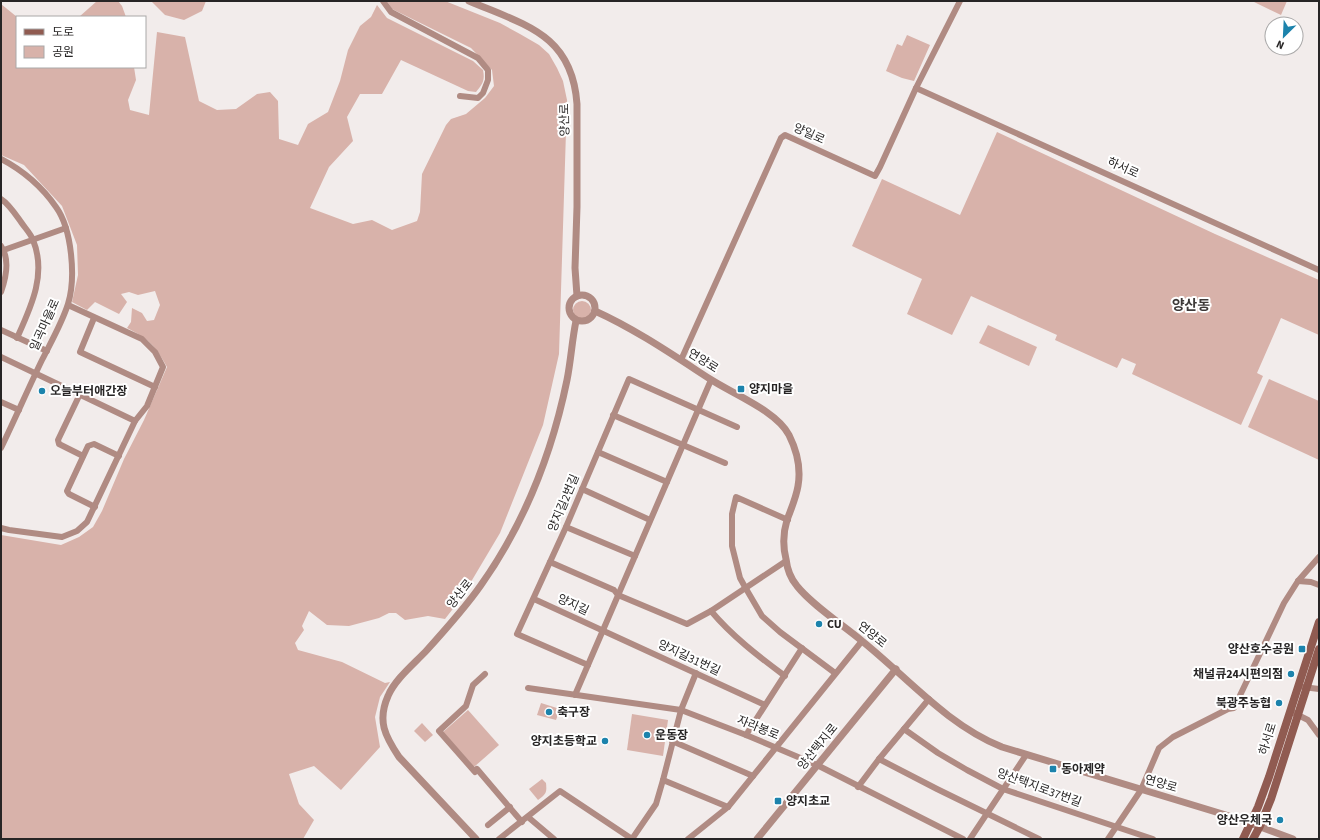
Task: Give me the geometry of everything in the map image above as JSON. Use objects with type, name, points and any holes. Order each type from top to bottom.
[{"type":"main road","name":"하서로","points":[[1243,839],[1269,777],[1319,622]]},
{"type":"main road","name":"하서로","points":[[1253,839],[1271,799],[1319,649]]},
{"type":"street","points":[[383,1],[391,12],[478,58],[488,70],[488,80],[483,92],[478,98],[460,96]]},
{"type":"street","name":"양산로","points":[[469,1],[532,29],[549,39],[565,59],[573,78],[577,104],[577,207],[575,268],[577,296]]},
{"type":"street","name":"양일로","points":[[680,360],[781,138],[785,135],[875,176],[916,88],[960,1]]},
{"type":"street","name":"하서로","points":[[916,88],[1319,270]]},
{"type":"street","name":"일곡마을로","points":[[1,159],[20,170],[45,193],[57,208],[66,228],[73,273],[68,305],[1,448]]},
{"type":"street","points":[[1,199],[19,219],[33,239],[38,259],[38,278],[35,296],[17,338]]},
{"type":"street","points":[[1,291],[5,278],[6,265],[2,249],[66,228]]},
{"type":"street","points":[[582,295],[590,298],[595,305],[595,312],[591,318],[583,322],[576,320],[570,315],[569,307],[571,301],[577,296],[582,295]]},
{"type":"street","points":[[1,528],[62,537],[77,531],[88,522],[136,421],[147,406],[163,367],[155,352],[142,339],[68,305]]},
{"type":"street","name":"연양로","points":[[595,312],[612,319],[711,380],[758,406],[784,427],[789,435],[798,458],[799,475],[784,543],[786,561],[791,577],[806,595],[960,724],[987,741],[1002,747],[1251,823],[1293,839]]},
{"type":"street","points":[[94,318],[80,352],[155,387]]},
{"type":"street","name":"양산로","points":[[476,839],[399,757],[389,743],[383,727],[385,703],[393,687],[466,606],[495,565],[510,540],[534,491],[554,434],[567,380],[576,320]]},
{"type":"street","points":[[1,330],[47,351]]},
{"type":"street","points":[[1,357],[136,421]]},
{"type":"street","name":"양지길2번길","points":[[588,665],[518,634],[629,379],[698,410]]},
{"type":"street","points":[[575,695],[711,380]]},
{"type":"street","points":[[80,394],[58,440],[59,444],[83,456]]},
{"type":"street","points":[[1,402],[19,410]]},
{"type":"street","points":[[698,410],[737,426]]},
{"type":"street","points":[[613,415],[725,463]]},
{"type":"street","points":[[95,507],[69,494],[67,491],[83,456],[88,446],[94,444],[119,456]]},
{"type":"street","points":[[598,452],[667,482]]},
{"type":"street","points":[[582,489],[650,520]]},
{"type":"street","points":[[788,520],[736,497],[732,514],[732,546],[740,578],[762,616],[835,673]]},
{"type":"street","points":[[566,526],[635,556]]},
{"type":"street","points":[[1108,839],[1141,790],[1159,748],[1164,743],[1202,722],[1228,709],[1234,708],[1250,677],[1275,620],[1298,581],[1319,557]]},
{"type":"street","points":[[550,562],[614,590],[618,595],[687,624],[711,611],[786,561]]},
{"type":"street","points":[[1298,581],[1311,582],[1319,585]]},
{"type":"street","name":"양지길","points":[[534,598],[603,631]]},
{"type":"street","points":[[711,611],[723,625],[744,644],[785,676]]},
{"type":"street","name":"양지길31번길","points":[[603,631],[765,705]]},
{"type":"street","points":[[688,839],[728,807],[862,641]]},
{"type":"street","points":[[746,735],[802,648]]},
{"type":"street","name":"양산택지로","points":[[757,839],[896,669]]},
{"type":"street","points":[[499,839],[560,791],[632,839],[656,804],[681,710],[696,673]]},
{"type":"street","points":[[485,674],[473,686],[466,706],[439,731],[475,772],[477,769],[510,807],[554,839]]},
{"type":"street","points":[[1298,686],[1319,689]]},
{"type":"street","name":"자라봉로","points":[[528,688],[681,710],[817,765],[963,839]]},
{"type":"street","points":[[858,787],[929,699]]},
{"type":"street","points":[[1290,711],[1308,720],[1319,735]]},
{"type":"street","name":"양산택지로37번길","points":[[904,729],[966,770],[1003,789],[1153,839]]},
{"type":"street","points":[[672,741],[753,776]]},
{"type":"street","points":[[970,839],[1026,755]]},
{"type":"street","points":[[880,759],[937,790],[1037,838]]},
{"type":"street","points":[[663,780],[728,807]]},
{"type":"street","points":[[488,825],[510,807]]},
{"type":"green space","points":[[97,1],[118,1],[122,6],[126,16],[80,16]]},
{"type":"green space","points":[[151,1],[206,1],[202,11],[184,20],[165,15]]},
{"type":"green space","points":[[387,1],[445,1],[500,23],[539,45],[549,54],[563,81],[567,100],[559,354],[543,425],[500,533],[462,597],[445,619],[428,616],[405,620],[396,613],[389,613],[379,618],[349,626],[327,625],[309,611],[302,626],[304,630],[295,643],[298,650],[342,662],[385,683],[390,682],[380,697],[375,717],[380,747],[341,790],[314,766],[289,774],[299,804],[314,820],[303,839],[1,839],[1,535],[61,545],[79,537],[93,527],[102,511],[124,459],[144,420],[167,367],[151,343],[127,328],[131,322],[132,308],[142,313],[147,321],[154,320],[160,305],[155,291],[138,295],[129,292],[121,294],[127,302],[119,314],[95,302],[87,310],[72,302],[78,275],[77,245],[62,206],[24,165],[1,155],[1,4],[16,16],[16,68],[134,68],[136,80],[128,100],[130,110],[149,115],[157,32],[185,37],[199,101],[217,110],[236,109],[257,94],[270,92],[278,101],[279,139],[298,145],[308,124],[328,112],[340,81],[348,50],[360,26],[371,17],[377,5],[387,18],[473,61],[483,70],[484,73],[483,82],[476,92],[468,91],[401,60],[382,94],[360,94],[347,117],[353,141],[329,167],[310,208],[353,224],[372,220],[392,230],[417,221],[420,212],[422,174],[446,125],[451,119],[466,114],[485,98],[494,86],[492,70],[471,48],[392,9]]},
{"type":"green space","points":[[1252,1],[1287,1],[1281,15]]},
{"type":"green space","points":[[907,35],[930,45],[914,81],[902,78],[886,71],[897,44],[902,46]]},
{"type":"green space","points":[[997,132],[1215,234],[1319,280],[1319,335],[1281,318],[1257,373],[1263,376],[1241,425],[1132,374],[1136,364],[1122,358],[1117,368],[1055,340],[1057,335],[971,296],[952,335],[907,314],[922,279],[852,246],[882,179],[960,215]]},
{"type":"green space","points":[[578,301],[586,301],[591,306],[589,317],[586,319],[578,319],[573,314],[573,306]]},
{"type":"green space","points":[[988,325],[1037,347],[1029,366],[979,343]]},
{"type":"green space","points":[[1269,379],[1319,401],[1319,460],[1248,427]]},
{"type":"green space","name":"축구장","points":[[541,703],[560,709],[556,720],[537,715]]},
{"type":"green space","points":[[468,710],[499,745],[474,767],[443,732]]},
{"type":"green space","name":"운동장","points":[[632,714],[668,720],[663,756],[627,750]]},
{"type":"green space","points":[[422,723],[433,735],[425,742],[414,731]]},
{"type":"green space","points":[[542,779],[546,783],[546,791],[538,800],[529,789]]},
{"type":"place","name":"양지마을","points":[[741,389]]},
{"type":"place","name":"오늘부터애간장","points":[[42,391]]},
{"type":"place","name":"CU","points":[[819,624]]},
{"type":"place","name":"양산호수공원","points":[[1302,649]]},
{"type":"place","name":"채널큐24시편의점","points":[[1291,674]]},
{"type":"place","name":"북광주농협","points":[[1279,703]]},
{"type":"place","name":"축구장","points":[[549,712]]},
{"type":"place","name":"운동장","points":[[647,735]]},
{"type":"place","name":"양지초등학교","points":[[605,741]]},
{"type":"place","name":"동아제약","points":[[1053,769]]},
{"type":"place","name":"양지초교","points":[[778,801]]},
{"type":"place","name":"양산우체국","points":[[1280,820]]},
{"type":"district","name":"양산동","points":[[1191,306]]}]
